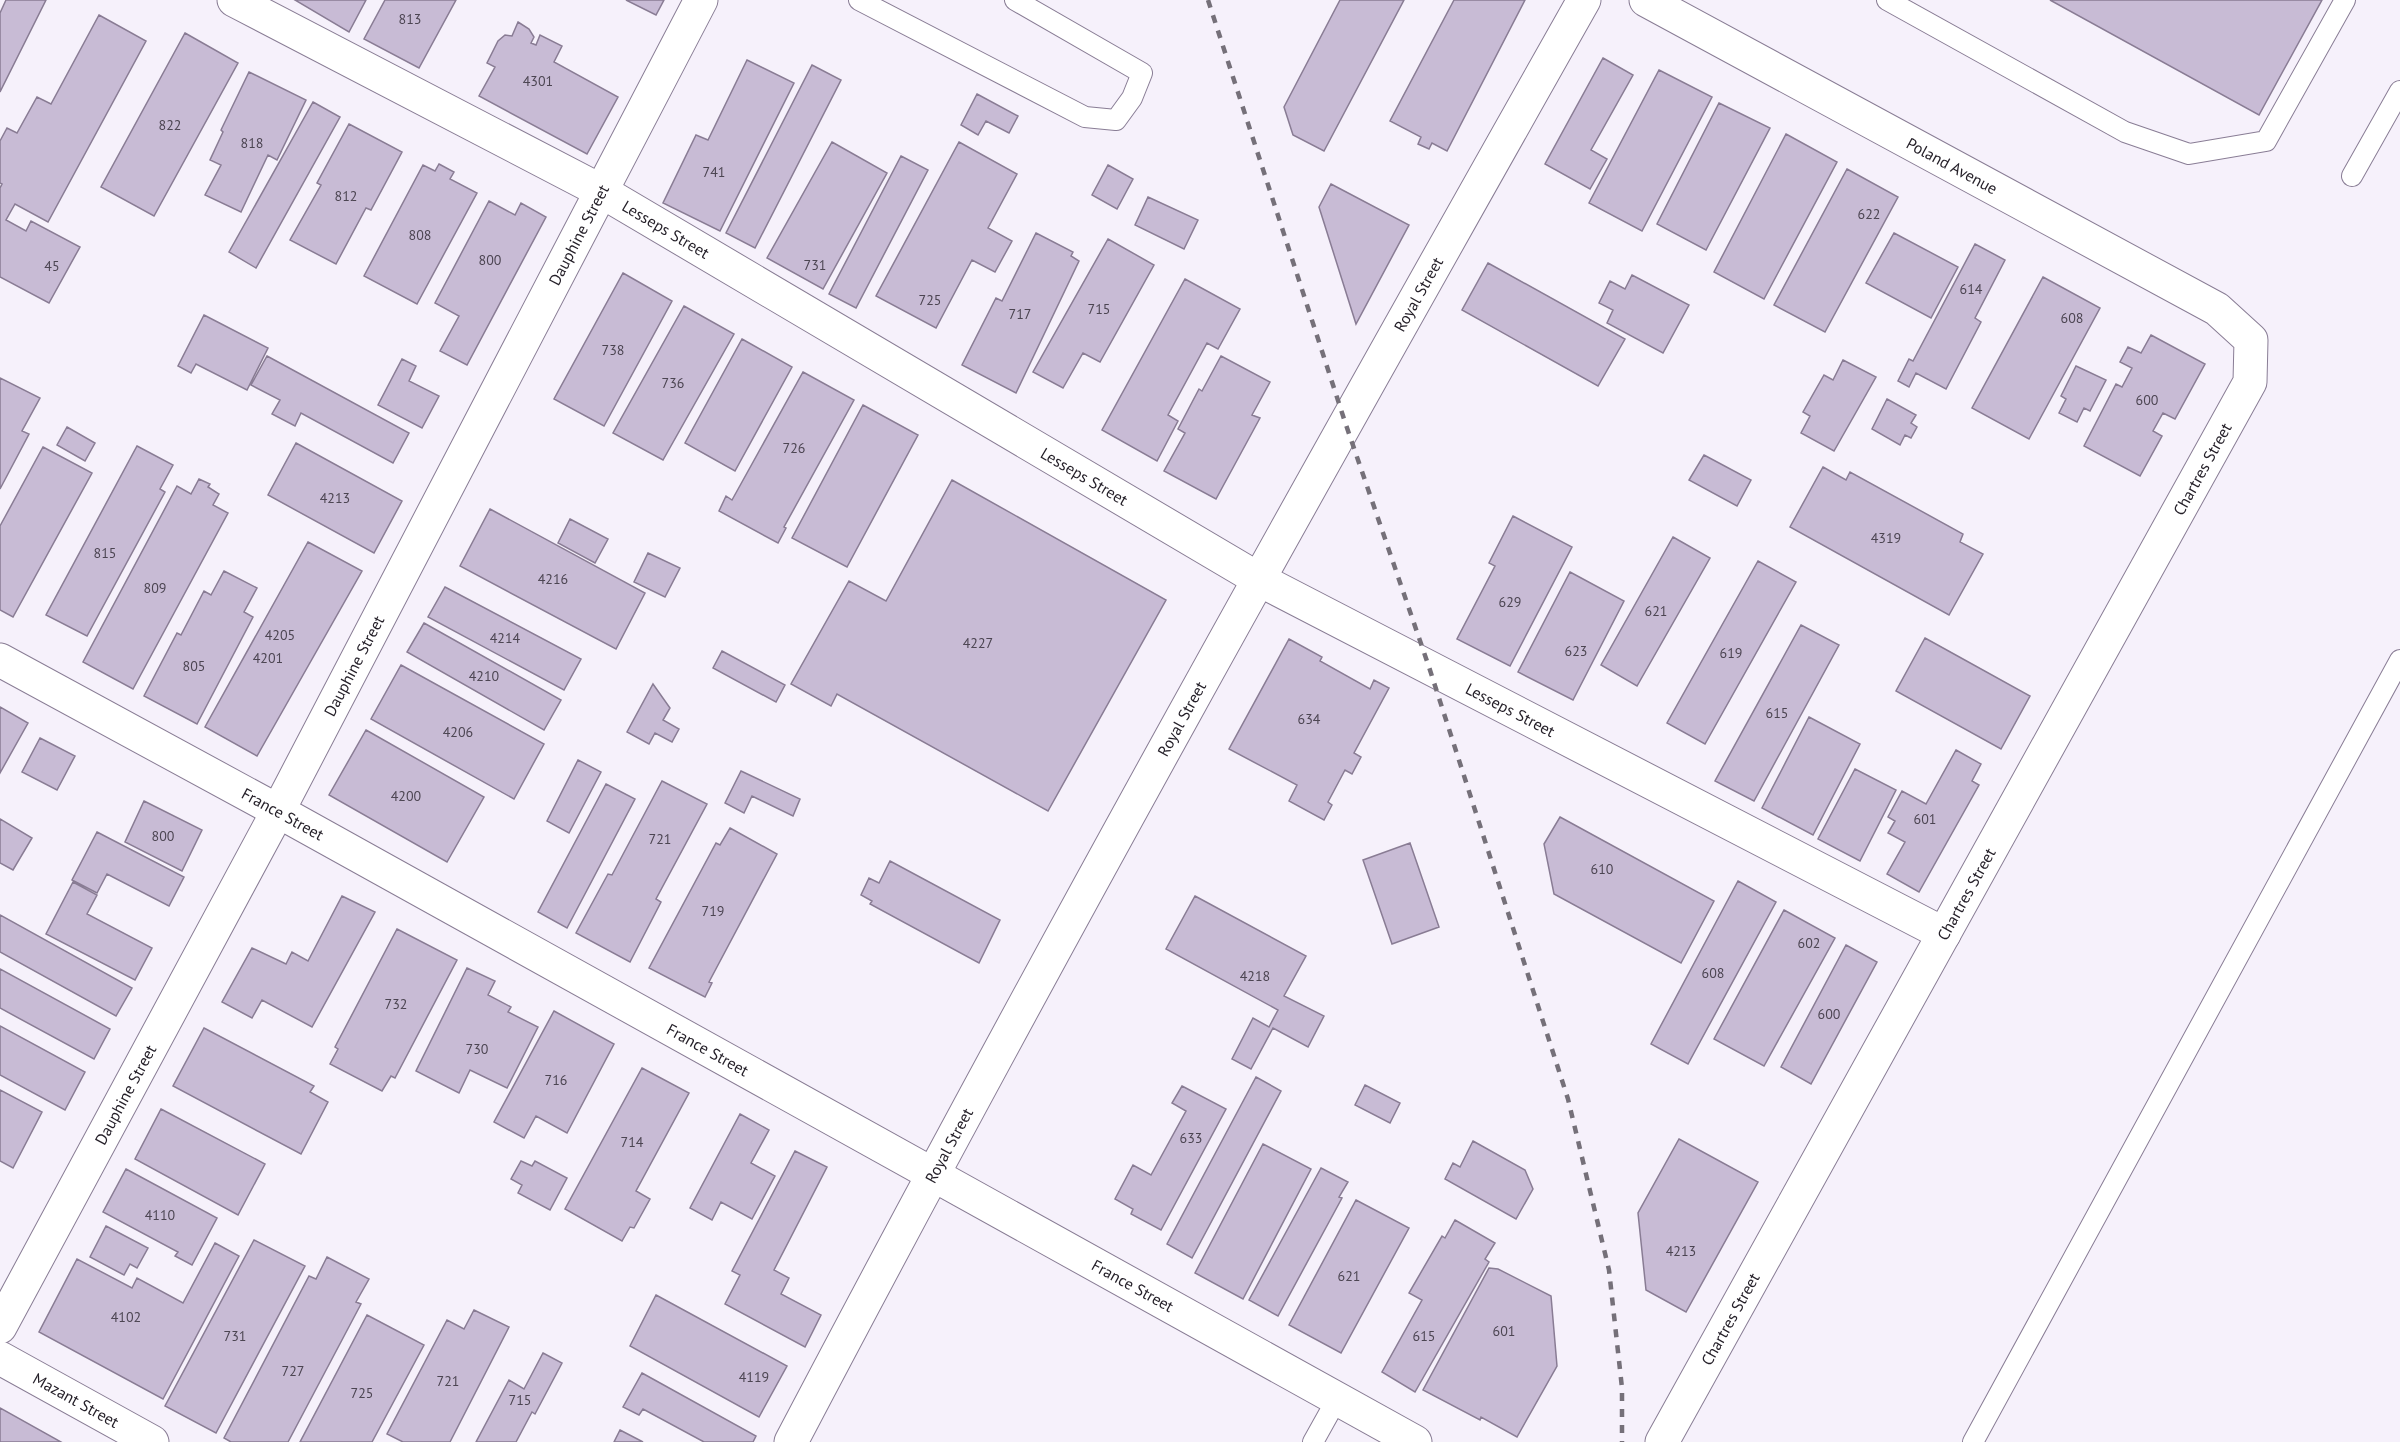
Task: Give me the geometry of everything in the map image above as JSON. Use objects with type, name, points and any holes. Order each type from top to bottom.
[{"type":"street","name":"Lesseps Street","points":[[234,0],[601,191],[1260,580],[1944,934]]},
{"type":"street","name":"Dauphine Street","points":[[0,1327],[278,811],[702,0]]},
{"type":"street","name":"Royal Street","points":[[791,1442],[931,1174],[1351,411],[1584,0]]},
{"type":"street","name":"Poland Avenue","points":[[1646,0],[2217,309],[2251,340]]},
{"type":"street","name":"Chartres Street","points":[[1662,1442],[2250,382],[2251,340]]},
{"type":"street","name":"France Street","points":[[0,660],[278,811],[1415,1442]]},
{"type":"street","name":"Mazant Street","points":[[0,1358],[152,1442]]},
{"type":"lane","points":[[859,0],[1085,117],[1116,120],[1132,99],[1142,73],[1015,0]]},
{"type":"lane","points":[[1887,0],[2125,132],[2189,154],[2266,141],[2345,0]]},
{"type":"lane","points":[[2352,177],[2400,91]]},
{"type":"lane","points":[[1973,1442],[2400,660]]},
{"type":"lane","points":[[1313,1442],[1337,1399]]},
{"type":"building","points":[[6,0],[46,0],[0,92],[0,13]]},
{"type":"building","points":[[295,0],[366,0],[349,32]]},
{"type":"building","points":[[385,0],[456,0],[419,68],[364,39]]},
{"type":"building","points":[[626,0],[664,0],[656,15]]},
{"type":"building","points":[[1340,0],[1404,0],[1324,151],[1293,135],[1284,107]]},
{"type":"building","points":[[1454,0],[1525,0],[1447,151],[1432,143],[1429,149],[1418,144],[1421,137],[1390,121]]},
{"type":"building","points":[[2050,0],[2322,0],[2259,115]]},
{"type":"building","points":[[99,15],[146,41],[48,222],[15,204],[6,220],[26,231],[31,221],[80,247],[49,303],[0,277],[0,188],[2,184],[0,183],[0,141],[7,128],[17,133],[37,97],[51,104]]},
{"type":"building","points":[[518,22],[529,29],[534,37],[531,43],[536,45],[540,35],[562,46],[554,62],[618,97],[587,154],[479,96],[495,67],[487,63],[498,41],[505,35],[512,36]]},
{"type":"building","points":[[185,33],[238,63],[154,216],[101,187]]},
{"type":"building","points":[[1603,58],[1633,75],[1591,150],[1607,159],[1590,189],[1545,164]]},
{"type":"building","points":[[747,60],[794,83],[720,231],[663,203],[696,135],[708,140]]},
{"type":"building","points":[[812,65],[841,80],[755,248],[726,233]]},
{"type":"building","points":[[1659,70],[1712,97],[1642,231],[1589,203]]},
{"type":"building","points":[[249,72],[306,100],[277,160],[268,155],[241,212],[205,195],[221,165],[210,160],[223,132],[221,130]]},
{"type":"building","points":[[977,94],[1018,116],[1009,133],[986,121],[978,135],[961,125]]},
{"type":"building","points":[[313,102],[340,117],[256,268],[229,252]]},
{"type":"building","points":[[1719,103],[1770,128],[1706,250],[1657,224]]},
{"type":"building","points":[[349,124],[402,152],[371,210],[366,208],[336,264],[290,240],[321,185],[317,183]]},
{"type":"building","points":[[1786,134],[1837,162],[1764,299],[1714,272]]},
{"type":"building","points":[[832,142],[887,173],[823,289],[767,258]]},
{"type":"building","points":[[959,142],[1017,174],[988,228],[1012,241],[995,272],[972,260],[936,328],[876,296]]},
{"type":"building","points":[[901,156],[928,170],[856,308],[829,294]]},
{"type":"building","points":[[439,164],[454,172],[450,179],[477,193],[417,304],[364,276],[423,165],[435,171]]},
{"type":"building","points":[[1108,165],[1133,179],[1117,209],[1092,195]]},
{"type":"building","points":[[1847,169],[1898,197],[1825,332],[1774,305]]},
{"type":"building","points":[[1331,184],[1409,225],[1356,324],[1319,207]]},
{"type":"building","points":[[1148,197],[1198,220],[1184,249],[1135,225]]},
{"type":"building","points":[[489,201],[515,215],[521,203],[546,217],[467,365],[440,351],[459,316],[435,303]]},
{"type":"building","points":[[1036,233],[1073,252],[1071,256],[1079,261],[1016,393],[962,365],[996,298],[1002,301]]},
{"type":"building","points":[[1894,233],[1958,267],[1931,318],[1866,283]]},
{"type":"building","points":[[1108,239],[1154,265],[1100,362],[1083,353],[1063,388],[1033,372]]},
{"type":"building","points":[[1975,244],[2005,260],[1975,318],[1981,322],[1946,389],[1916,373],[1909,387],[1898,381],[1909,359],[1913,361]]},
{"type":"building","points":[[1488,263],[1625,339],[1598,386],[1462,310]]},
{"type":"building","points":[[623,273],[672,301],[604,426],[554,399]]},
{"type":"building","points":[[1632,275],[1689,305],[1663,353],[1607,323],[1613,310],[1599,303],[1610,281],[1625,289]]},
{"type":"building","points":[[2043,277],[2100,308],[2029,439],[1972,408]]},
{"type":"building","points":[[1185,279],[1240,309],[1218,349],[1207,343],[1168,415],[1178,421],[1157,461],[1102,430]]},
{"type":"building","points":[[684,306],[734,334],[663,460],[613,433]]},
{"type":"building","points":[[204,315],[268,348],[247,390],[196,364],[191,373],[178,366]]},
{"type":"building","points":[[2151,335],[2205,364],[2175,419],[2163,413],[2153,431],[2162,436],[2140,476],[2084,446],[2116,384],[2122,387],[2132,368],[2120,362],[2128,347],[2141,353]]},
{"type":"building","points":[[742,339],[792,367],[735,471],[685,443]]},
{"type":"building","points":[[267,356],[409,433],[393,463],[301,413],[295,426],[272,414],[280,400],[251,385]]},
{"type":"building","points":[[1221,356],[1270,382],[1252,415],[1260,418],[1216,499],[1164,471],[1185,433],[1178,429],[1199,389],[1202,391]]},
{"type":"building","points":[[402,359],[416,366],[409,381],[439,396],[422,428],[378,405]]},
{"type":"building","points":[[1843,360],[1876,377],[1834,451],[1801,433],[1810,416],[1803,412],[1824,375],[1833,380]]},
{"type":"building","points":[[2076,366],[2106,380],[2090,411],[2084,408],[2077,422],[2059,413],[2066,399],[2061,396]]},
{"type":"building","points":[[803,372],[854,400],[784,527],[786,528],[778,543],[719,511],[726,496],[732,500]]},
{"type":"building","points":[[0,378],[40,398],[22,431],[29,434],[0,489]]},
{"type":"building","points":[[1887,399],[1916,415],[1911,423],[1917,427],[1911,438],[1905,435],[1900,445],[1872,429]]},
{"type":"building","points":[[863,405],[918,435],[847,567],[792,538]]},
{"type":"building","points":[[67,427],[95,443],[85,461],[57,445]]},
{"type":"building","points":[[296,443],[402,501],[374,553],[268,495]]},
{"type":"building","points":[[137,446],[173,465],[160,489],[165,492],[87,636],[46,615]]},
{"type":"building","points":[[43,447],[92,473],[13,617],[0,610],[0,526]]},
{"type":"building","points":[[1704,455],[1751,480],[1737,506],[1689,480]]},
{"type":"building","points":[[1823,467],[1846,480],[1850,472],[1963,534],[1960,542],[1983,554],[1949,615],[1790,527]]},
{"type":"building","points":[[199,479],[210,484],[208,487],[219,494],[213,505],[228,513],[133,689],[83,662],[177,486],[191,494]]},
{"type":"building","points":[[952,480],[1166,600],[1048,811],[837,694],[831,706],[791,684],[849,581],[886,601]]},
{"type":"building","points":[[490,509],[645,593],[616,649],[460,566]]},
{"type":"building","points":[[1513,516],[1572,547],[1510,666],[1457,639],[1495,566],[1489,563]]},
{"type":"building","points":[[570,519],[608,539],[595,563],[558,543]]},
{"type":"building","points":[[1673,537],[1710,558],[1637,686],[1601,665]]},
{"type":"building","points":[[308,542],[362,571],[257,756],[205,727]]},
{"type":"building","points":[[648,553],[680,568],[665,597],[634,582]]},
{"type":"building","points":[[1758,561],[1796,582],[1705,744],[1667,723]]},
{"type":"building","points":[[224,571],[257,588],[244,612],[253,617],[197,724],[144,696],[177,633],[181,635],[204,591],[211,595]]},
{"type":"building","points":[[1570,572],[1624,601],[1573,700],[1518,672]]},
{"type":"building","points":[[445,587],[581,659],[564,690],[428,617]]},
{"type":"building","points":[[424,623],[561,700],[544,730],[407,652]]},
{"type":"building","points":[[1801,625],[1839,645],[1754,801],[1715,781]]},
{"type":"building","points":[[1925,638],[2030,696],[2001,749],[1896,691]]},
{"type":"building","points":[[1289,639],[1322,657],[1320,661],[1370,689],[1374,680],[1389,688],[1354,753],[1361,757],[1352,774],[1345,770],[1328,802],[1332,805],[1324,820],[1289,801],[1297,785],[1229,749]]},
{"type":"building","points":[[722,651],[785,685],[776,702],[713,668]]},
{"type":"building","points":[[401,665],[544,744],[514,799],[371,719]]},
{"type":"building","points":[[653,684],[670,708],[663,720],[679,729],[672,742],[655,733],[649,744],[627,732]]},
{"type":"building","points":[[0,707],[28,723],[0,773]]},
{"type":"building","points":[[1809,717],[1860,744],[1813,835],[1762,808]]},
{"type":"building","points":[[366,730],[484,797],[447,862],[329,795]]},
{"type":"building","points":[[40,738],[75,756],[57,790],[22,772]]},
{"type":"building","points":[[1956,750],[1981,764],[1972,781],[1979,785],[1919,892],[1887,874],[1905,842],[1888,833],[1895,821],[1888,817],[1902,791],[1926,804]]},
{"type":"building","points":[[578,760],[601,772],[569,833],[547,821]]},
{"type":"building","points":[[1855,769],[1896,790],[1860,861],[1818,839]]},
{"type":"building","points":[[741,771],[800,799],[793,816],[752,796],[744,813],[725,803]]},
{"type":"building","points":[[662,781],[707,804],[656,899],[661,902],[630,962],[576,933],[608,874],[612,875]]},
{"type":"building","points":[[606,784],[635,799],[567,928],[538,912]]},
{"type":"building","points":[[144,801],[202,830],[182,871],[125,842]]},
{"type":"building","points":[[1560,817],[1714,901],[1681,963],[1554,894],[1544,844]]},
{"type":"building","points":[[0,819],[32,838],[13,870],[0,863]]},
{"type":"building","points":[[730,828],[777,854],[709,982],[712,983],[705,997],[649,968],[716,843],[720,845]]},
{"type":"building","points":[[97,832],[184,877],[169,906],[107,874],[97,893],[72,880]]},
{"type":"building","points":[[1410,843],[1439,927],[1392,944],[1363,860]]},
{"type":"building","points":[[890,861],[1000,920],[979,963],[870,904],[872,901],[861,895],[869,878],[879,883]]},
{"type":"building","points":[[1738,881],[1776,902],[1688,1064],[1651,1044]]},
{"type":"building","points":[[73,882],[97,895],[87,914],[152,948],[135,980],[46,934]]},
{"type":"building","points":[[342,896],[375,912],[312,1027],[262,1000],[252,1018],[222,1002],[252,948],[286,964],[292,952],[308,961]]},
{"type":"building","points":[[1195,896],[1306,956],[1284,996],[1324,1016],[1308,1047],[1273,1028],[1251,1069],[1232,1059],[1253,1018],[1269,1027],[1278,1010],[1166,949]]},
{"type":"building","points":[[1784,910],[1835,938],[1764,1066],[1714,1039]]},
{"type":"building","points":[[0,915],[132,988],[116,1016],[0,952]]},
{"type":"building","points":[[397,929],[457,960],[395,1078],[391,1076],[382,1091],[330,1064],[338,1049],[335,1047]]},
{"type":"building","points":[[1846,945],[1877,962],[1811,1084],[1781,1067]]},
{"type":"building","points":[[467,968],[495,981],[488,995],[511,1007],[508,1012],[538,1027],[507,1088],[470,1070],[459,1093],[416,1071]]},
{"type":"building","points":[[0,969],[110,1029],[94,1059],[0,1008]]},
{"type":"building","points":[[554,1011],[614,1044],[567,1133],[536,1116],[524,1138],[494,1122]]},
{"type":"building","points":[[0,1026],[85,1072],[65,1110],[0,1075]]},
{"type":"building","points":[[204,1028],[314,1086],[310,1092],[328,1102],[301,1154],[173,1086]]},
{"type":"building","points":[[642,1068],[689,1093],[636,1191],[650,1199],[634,1228],[630,1227],[622,1241],[565,1209]]},
{"type":"building","points":[[1256,1077],[1281,1091],[1192,1258],[1167,1244]]},
{"type":"building","points":[[1365,1085],[1400,1103],[1390,1123],[1355,1105]]},
{"type":"building","points":[[1182,1086],[1226,1109],[1161,1230],[1131,1214],[1133,1209],[1115,1199],[1133,1165],[1151,1175],[1186,1111],[1172,1103]]},
{"type":"building","points":[[0,1090],[42,1112],[13,1168],[0,1161]]},
{"type":"building","points":[[161,1109],[265,1164],[238,1215],[135,1159]]},
{"type":"building","points":[[740,1114],[769,1130],[751,1163],[775,1176],[752,1219],[721,1202],[712,1220],[690,1208]]},
{"type":"building","points":[[1679,1139],[1758,1182],[1686,1312],[1646,1290],[1638,1213]]},
{"type":"building","points":[[1473,1141],[1525,1170],[1533,1189],[1516,1219],[1445,1179],[1453,1163],[1460,1167]]},
{"type":"building","points":[[1263,1144],[1311,1169],[1243,1299],[1195,1273]]},
{"type":"building","points":[[795,1151],[827,1167],[774,1270],[789,1278],[781,1294],[821,1315],[805,1347],[725,1304],[740,1275],[732,1271]]},
{"type":"building","points":[[521,1161],[532,1166],[535,1161],[567,1178],[550,1210],[518,1193],[522,1185],[511,1179]]},
{"type":"building","points":[[1321,1168],[1348,1182],[1339,1197],[1342,1198],[1278,1316],[1249,1300]]},
{"type":"building","points":[[126,1169],[217,1218],[192,1265],[175,1256],[178,1252],[103,1212]]},
{"type":"building","points":[[1356,1200],[1409,1228],[1341,1353],[1289,1325]]},
{"type":"building","points":[[1455,1220],[1495,1243],[1485,1259],[1489,1262],[1415,1392],[1382,1372],[1422,1300],[1409,1293],[1442,1236],[1445,1238]]},
{"type":"building","points":[[106,1226],[148,1248],[137,1268],[130,1264],[124,1275],[90,1257]]},
{"type":"building","points":[[254,1240],[305,1266],[216,1433],[165,1406]]},
{"type":"building","points":[[215,1243],[239,1256],[163,1399],[39,1332],[77,1259],[132,1288],[137,1278],[183,1303]]},
{"type":"building","points":[[327,1257],[369,1279],[356,1302],[361,1304],[288,1442],[231,1442],[224,1438],[309,1276],[316,1279]]},
{"type":"building","points":[[1489,1268],[1498,1269],[1551,1296],[1557,1366],[1517,1437],[1423,1390]]},
{"type":"building","points":[[656,1295],[787,1366],[759,1417],[630,1346]]},
{"type":"building","points":[[474,1310],[509,1327],[450,1442],[403,1442],[387,1434],[447,1320],[464,1329]]},
{"type":"building","points":[[367,1315],[424,1345],[372,1442],[300,1442]]},
{"type":"building","points":[[543,1353],[562,1363],[535,1414],[532,1412],[516,1442],[476,1442],[509,1380],[524,1389]]},
{"type":"building","points":[[642,1373],[756,1436],[753,1442],[704,1442],[643,1409],[639,1415],[623,1407]]},
{"type":"building","points":[[0,1408],[61,1442],[0,1442]]},
{"type":"building","points":[[620,1430],[643,1442],[614,1442]]},
{"type":"railway","points":[[1208,0],[1345,422],[1429,667],[1568,1099],[1609,1270],[1622,1388],[1622,1442]]}]
